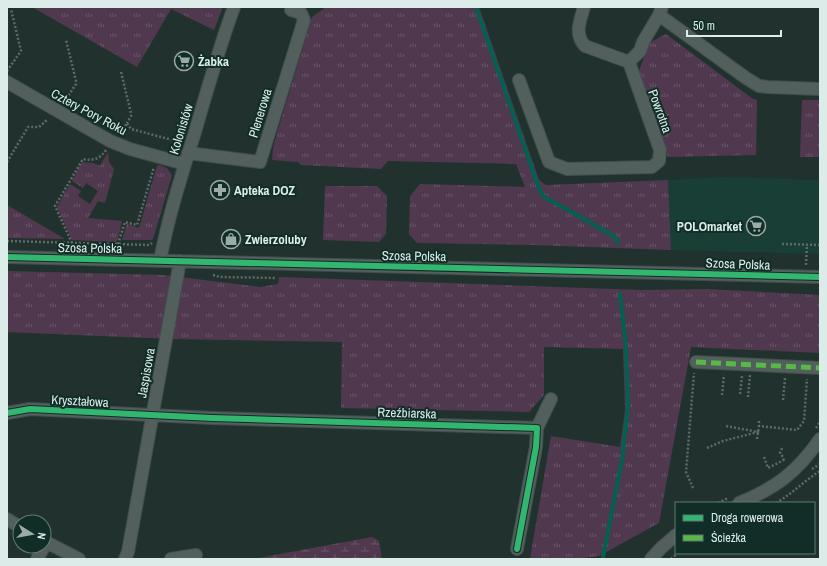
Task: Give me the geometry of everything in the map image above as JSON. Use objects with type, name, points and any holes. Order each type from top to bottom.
[{"type":"street","name":"Kolonistów","points":[[160,261],[185,153],[234,7]]},
{"type":"street","points":[[584,7],[577,28],[585,46],[629,62],[640,51],[643,42],[660,11],[741,74],[759,86],[768,88],[820,89]]},
{"type":"street","name":"Plenerowa","points":[[185,153],[260,162],[304,20],[301,13],[291,10]]},
{"type":"street","name":"Powrotna","points":[[519,80],[549,162],[567,168],[652,167],[659,161],[660,150],[629,62]]},
{"type":"street","name":"Cztery Pory Roku","points":[[7,82],[112,142],[157,156],[185,153]]},
{"type":"street","name":"Szosa Polska","points":[[7,257],[820,277]]},
{"type":"street","name":"Jaspisowa","points":[[125,559],[128,552],[180,261]]},
{"type":"street","points":[[695,365],[820,368]]},
{"type":"street","points":[[517,549],[536,447],[537,428],[551,399]]},
{"type":"street","name":"Kryształowa","points":[[7,413],[30,409],[153,416]]},
{"type":"street","name":"Rzeźbiarska","points":[[153,416],[537,428]]},
{"type":"street","points":[[736,500],[760,494],[776,485],[800,464],[817,435]]},
{"type":"street","points":[[651,559],[675,536]]},
{"type":"street","points":[[52,546],[79,559]]},
{"type":"street","points":[[171,559],[196,555]]},
{"type":"path","points":[[7,72],[21,50],[11,9]]},
{"type":"path","points":[[72,243],[55,206],[83,159],[96,159],[104,153],[122,131],[131,116],[121,72]]},
{"type":"path","points":[[127,123],[131,129],[185,153]]},
{"type":"path","points":[[118,244],[125,222],[138,225],[157,156]]},
{"type":"path","points":[[7,241],[149,245],[152,244],[155,239]]},
{"type":"path","points":[[782,244],[820,245]]},
{"type":"path","points":[[806,265],[807,245]]},
{"type":"path","points":[[694,488],[686,472],[695,365]]},
{"type":"path","points":[[722,395],[724,370]]},
{"type":"path","points":[[740,394],[743,371]]},
{"type":"path","points":[[748,397],[750,372]]},
{"type":"path","points":[[783,400],[785,374]]},
{"type":"path","points":[[759,426],[797,430],[804,422],[808,374]]},
{"type":"path","points":[[758,439],[759,421]]},
{"type":"path","points":[[817,435],[820,422]]},
{"type":"path","points":[[726,426],[758,432]]},
{"type":"path","points":[[707,448],[723,441],[758,432]]},
{"type":"path","points":[[782,448],[780,453],[784,460],[784,465],[788,461]]},
{"type":"path","points":[[764,457],[768,468],[784,460]]},
{"type":"path","points":[[778,502],[820,471]]},
{"type":"path","points":[[724,502],[736,500]]},
{"type":"shaded area","points":[[724,177],[820,180],[820,254],[671,250],[668,180]]},
{"type":"green space","points":[[32,7],[223,7],[214,30],[171,9],[137,67]]},
{"type":"green space","points":[[326,7],[479,7],[539,180],[546,185],[668,180],[671,250],[417,243],[409,234],[410,196],[420,184],[525,187],[516,164],[388,161],[381,169],[301,165],[298,162],[272,160],[273,148],[277,133],[312,17]]},
{"type":"green space","points":[[666,34],[753,99],[757,100],[756,155],[668,157],[638,74],[649,43]]},
{"type":"green space","points":[[802,100],[820,100],[820,157],[800,157]]},
{"type":"green space","points":[[108,152],[109,162],[114,169],[105,203],[98,201],[88,218],[122,221],[118,239],[116,242],[72,240],[57,207],[70,184],[81,191],[78,196],[90,204],[98,191],[86,183],[83,188],[72,181],[82,162],[93,163],[100,166]]},
{"type":"green space","points":[[159,165],[167,168],[172,175],[153,239],[122,240],[127,224],[139,228],[157,166]]},
{"type":"green space","points":[[325,186],[377,186],[387,196],[386,234],[379,242],[323,240]]},
{"type":"green space","points":[[7,205],[65,239],[7,238]]},
{"type":"green space","points":[[7,271],[164,275],[260,287],[278,284],[279,277],[641,290],[707,289],[820,295],[820,353],[691,347],[659,523],[599,556],[575,559],[530,559],[551,436],[620,447],[625,410],[623,349],[544,347],[544,395],[529,412],[341,408],[342,342],[172,339],[7,332]]},
{"type":"green space","points":[[372,537],[379,541],[382,559],[253,559]]},
{"type":"waterway","points":[[476,7],[538,186],[543,196],[615,237],[618,243]]},
{"type":"waterway","points":[[603,557],[622,460],[628,406],[626,347],[620,294]]},
{"type":"marked path","points":[[696,362],[820,368]]},
{"type":"cycle path","points":[[7,257],[820,277]]},
{"type":"cycle path","points":[[7,413],[30,409],[212,418],[537,428],[536,447],[517,549]]},
{"type":"place","name":"Żabka","points":[[184,61]]},
{"type":"place","name":"Apteka DOZ","points":[[220,190]]},
{"type":"place","name":"POLOmarket","points":[[756,226]]},
{"type":"place","name":"Zwierzoluby","points":[[231,239]]}]
